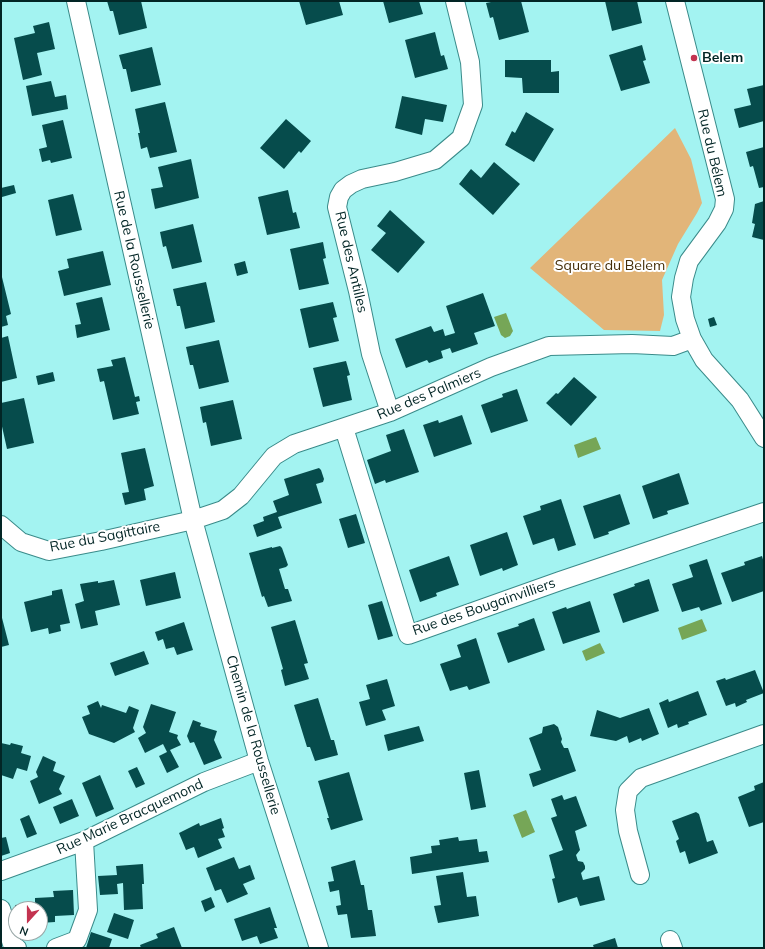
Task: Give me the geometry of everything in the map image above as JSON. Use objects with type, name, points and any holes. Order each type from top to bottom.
[{"type":"street","name":"Rue de la Roussellerie","points":[[76,1],[193,520]]},
{"type":"street","name":"Rue des Antilles","points":[[390,412],[371,354],[358,291],[337,207],[338,197],[343,190],[351,184],[362,179],[395,172],[435,160],[461,138],[473,105],[470,62],[455,1]]},
{"type":"street","name":"Rue du Bélem","points":[[675,1],[725,199],[724,209],[717,223],[689,261],[684,278],[682,298],[685,318],[692,339],[704,360],[740,400],[764,438]]},
{"type":"street","name":"Rue des Palmiers","points":[[193,520],[229,506],[241,496],[274,456],[294,444],[390,412],[492,367],[550,346],[632,344],[673,346],[692,339]]},
{"type":"street","name":"Rue des Bougainvilliers","points":[[344,428],[408,635],[560,581],[764,512]]},
{"type":"street","name":"Rue du Sagittaire","points":[[1,525],[21,542],[49,551],[193,520]]},
{"type":"street","name":"Chemin de la Roussellerie","points":[[193,520],[259,761],[319,948]]},
{"type":"street","points":[[640,875],[628,830],[625,810],[628,791],[641,778],[764,734]]},
{"type":"street","name":"Rue Marie Bracquemond","points":[[1,871],[84,841],[204,782],[259,761]]},
{"type":"street","points":[[56,948],[77,940],[88,910],[84,841]]},
{"type":"street","points":[[1,909],[13,947],[17,948]]},
{"type":"green space","name":"Square du Belem","points":[[675,128],[691,159],[702,203],[678,244],[662,280],[664,315],[660,331],[604,330],[530,268]]},
{"type":"shaded area","points":[[506,313],[513,331],[510,336],[505,338],[501,335],[494,317]]},
{"type":"shaded area","points":[[596,437],[601,449],[578,458],[574,445]]},
{"type":"shaded area","points":[[702,619],[707,631],[682,640],[678,628]]},
{"type":"shaded area","points":[[600,643],[605,653],[586,661],[582,651]]},
{"type":"shaded area","points":[[526,810],[535,832],[522,838],[513,815]]},
{"type":"building","points":[[107,1],[141,1],[147,28],[119,35],[113,11],[110,11]]},
{"type":"building","points":[[299,1],[339,1],[343,15],[306,25]]},
{"type":"building","points":[[383,1],[419,1],[423,14],[389,23]]},
{"type":"building","points":[[496,1],[521,1],[529,32],[499,40],[493,17],[490,18],[486,3]]},
{"type":"building","points":[[605,1],[637,1],[642,23],[612,31]]},
{"type":"building","points":[[49,22],[55,49],[37,53],[42,75],[23,80],[14,38],[35,33],[33,26]]},
{"type":"building","points":[[435,32],[441,56],[444,55],[448,69],[415,78],[405,40]]},
{"type":"building","points":[[642,45],[646,60],[643,61],[650,83],[621,91],[609,55]]},
{"type":"building","points":[[152,47],[161,85],[131,92],[126,69],[123,69],[119,55]]},
{"type":"building","points":[[505,60],[551,60],[551,72],[559,71],[559,93],[523,93],[522,78],[505,77]]},
{"type":"building","points":[[51,81],[55,97],[66,95],[68,109],[32,116],[26,86]]},
{"type":"building","points":[[764,85],[764,121],[739,128],[734,109],[751,105],[747,89]]},
{"type":"building","points":[[402,96],[447,105],[443,122],[425,119],[422,135],[395,128]]},
{"type":"building","points":[[165,102],[177,152],[150,158],[147,147],[141,149],[138,133],[140,133],[135,109]]},
{"type":"building","points":[[526,112],[554,129],[534,162],[505,145],[512,131],[515,133]]},
{"type":"building","points":[[286,119],[311,141],[301,153],[299,151],[284,169],[260,148]]},
{"type":"building","points":[[63,120],[72,158],[51,163],[50,160],[42,162],[39,149],[47,147],[42,125]]},
{"type":"building","points":[[764,147],[764,187],[759,188],[753,166],[750,167],[746,152]]},
{"type":"building","points":[[191,159],[199,198],[155,209],[151,189],[163,187],[158,167]]},
{"type":"building","points":[[494,162],[520,184],[493,215],[459,184],[471,169],[481,178]]},
{"type":"building","points":[[14,185],[16,193],[2,197],[1,188]]},
{"type":"building","points":[[288,190],[293,213],[296,212],[300,228],[267,235],[258,197]]},
{"type":"building","points":[[73,194],[82,230],[56,236],[48,200]]},
{"type":"building","points":[[764,201],[764,240],[752,237],[755,224],[752,223],[755,204]]},
{"type":"building","points":[[390,210],[425,242],[398,273],[371,250],[386,233],[377,226]]},
{"type":"building","points":[[193,224],[202,262],[172,269],[166,246],[163,247],[160,232]]},
{"type":"building","points":[[323,242],[326,258],[323,259],[329,284],[299,290],[290,249]]},
{"type":"building","points":[[103,251],[111,285],[64,296],[58,271],[69,268],[67,259]]},
{"type":"building","points":[[245,261],[248,273],[237,276],[234,264]]},
{"type":"building","points":[[1,273],[11,314],[6,316],[8,325],[1,327]]},
{"type":"building","points":[[206,282],[215,322],[185,329],[180,306],[177,306],[173,289]]},
{"type":"building","points":[[483,293],[495,326],[474,333],[478,344],[452,353],[450,348],[441,351],[443,358],[429,363],[427,360],[406,368],[395,339],[431,326],[434,332],[443,329],[445,336],[455,333],[446,306]]},
{"type":"building","points":[[102,297],[110,330],[77,338],[75,325],[81,324],[76,303]]},
{"type":"building","points":[[333,302],[337,317],[333,318],[339,341],[309,348],[300,309]]},
{"type":"building","points":[[714,317],[717,325],[710,327],[708,319]]},
{"type":"building","points":[[8,336],[17,378],[1,382],[1,338]]},
{"type":"building","points":[[219,340],[229,382],[199,389],[193,365],[190,365],[186,347]]},
{"type":"building","points":[[125,357],[135,397],[139,396],[140,401],[136,402],[139,414],[113,420],[104,381],[100,382],[97,369],[113,366],[111,360]]},
{"type":"building","points":[[346,361],[350,375],[347,376],[352,400],[323,407],[313,368]]},
{"type":"building","points":[[53,372],[55,381],[38,385],[36,376]]},
{"type":"building","points":[[574,377],[597,397],[571,426],[546,403],[556,393],[558,394]]},
{"type":"building","points":[[517,389],[528,421],[491,433],[481,405],[503,397],[502,394]]},
{"type":"building","points":[[24,398],[34,443],[7,449],[1,422],[1,403]]},
{"type":"building","points":[[233,400],[242,439],[211,446],[206,422],[203,423],[200,407]]},
{"type":"building","points":[[462,415],[472,444],[434,457],[423,425],[438,420],[439,423]]},
{"type":"building","points":[[404,429],[419,472],[386,483],[385,480],[375,484],[367,460],[391,451],[386,435]]},
{"type":"building","points":[[145,448],[154,486],[144,489],[146,500],[125,505],[122,493],[129,492],[121,453]]},
{"type":"building","points":[[319,468],[324,479],[323,482],[316,484],[322,503],[278,517],[282,528],[257,537],[253,525],[264,521],[263,517],[277,512],[273,501],[289,495],[284,479]]},
{"type":"building","points":[[679,473],[689,504],[667,511],[668,514],[653,519],[642,486]]},
{"type":"building","points":[[620,494],[630,524],[594,539],[583,506]]},
{"type":"building","points":[[561,499],[576,545],[558,551],[554,538],[533,545],[523,516],[541,510],[540,506]]},
{"type":"building","points":[[356,514],[365,543],[348,548],[339,519]]},
{"type":"building","points":[[507,532],[518,565],[503,571],[502,568],[480,576],[470,545]]},
{"type":"building","points":[[280,546],[288,565],[279,569],[285,589],[288,589],[292,601],[268,607],[264,596],[262,597],[249,553]]},
{"type":"building","points":[[449,556],[459,585],[436,593],[437,596],[420,602],[409,570]]},
{"type":"building","points":[[762,556],[764,563],[764,591],[732,602],[721,573],[745,565],[744,562]]},
{"type":"building","points":[[707,559],[722,604],[701,611],[699,607],[682,612],[672,584],[693,577],[689,565]]},
{"type":"building","points":[[175,572],[181,598],[146,606],[140,580]]},
{"type":"building","points":[[649,579],[659,611],[623,623],[613,594]]},
{"type":"building","points":[[114,580],[120,605],[95,611],[98,625],[81,629],[75,604],[84,601],[80,584]]},
{"type":"building","points":[[62,589],[70,623],[60,625],[61,631],[49,634],[48,628],[31,632],[24,602],[52,595],[52,591]]},
{"type":"building","points":[[382,601],[393,636],[378,640],[368,605]]},
{"type":"building","points":[[590,601],[600,632],[563,644],[552,612],[566,607],[567,609]]},
{"type":"building","points":[[1,614],[9,645],[1,647]]},
{"type":"building","points":[[534,618],[545,650],[508,663],[497,633],[519,626],[518,624]]},
{"type":"building","points":[[295,620],[308,663],[304,664],[309,679],[285,686],[281,670],[283,669],[271,627]]},
{"type":"building","points":[[184,622],[193,650],[177,655],[174,647],[166,649],[163,639],[158,641],[155,632]]},
{"type":"building","points":[[476,638],[490,683],[469,690],[467,686],[450,691],[440,664],[461,657],[457,645]]},
{"type":"building","points":[[144,651],[149,664],[115,676],[110,663]]},
{"type":"building","points":[[755,670],[764,693],[746,700],[747,702],[736,707],[735,703],[726,706],[716,681],[725,678],[726,680]]},
{"type":"building","points":[[387,679],[395,706],[382,710],[386,720],[366,726],[359,702],[370,699],[366,685]]},
{"type":"building","points":[[698,691],[707,715],[688,722],[689,724],[678,728],[677,724],[668,728],[659,703],[668,699],[669,702]]},
{"type":"building","points":[[318,698],[331,740],[334,740],[338,755],[315,761],[310,747],[307,747],[294,705]]},
{"type":"building","points":[[98,701],[101,708],[102,705],[126,713],[129,706],[139,710],[133,728],[135,732],[114,743],[89,734],[82,717],[90,714],[87,706]]},
{"type":"building","points":[[151,704],[176,712],[169,732],[178,735],[177,738],[181,745],[170,750],[179,767],[167,773],[159,756],[167,752],[163,744],[145,753],[138,738],[146,733],[143,727]]},
{"type":"building","points":[[649,708],[659,734],[642,741],[641,738],[629,743],[627,736],[616,741],[590,736],[597,710],[620,718]]},
{"type":"building","points":[[193,720],[201,723],[200,726],[217,731],[214,740],[222,758],[204,765],[194,742],[190,743],[187,736]]},
{"type":"building","points":[[554,724],[558,727],[562,739],[561,742],[564,748],[568,748],[576,771],[533,787],[529,774],[541,770],[529,738],[542,733],[543,727]]},
{"type":"building","points":[[419,726],[424,741],[388,751],[384,735]]},
{"type":"building","points":[[1,743],[10,745],[11,743],[23,746],[21,753],[31,756],[27,771],[17,768],[13,779],[1,775]]},
{"type":"building","points":[[43,756],[56,762],[53,771],[65,776],[59,789],[62,794],[39,804],[30,781],[38,777],[36,772]]},
{"type":"building","points":[[137,767],[145,784],[136,788],[128,771]]},
{"type":"building","points":[[479,770],[486,807],[471,810],[464,773]]},
{"type":"building","points":[[349,772],[363,820],[331,830],[318,781]]},
{"type":"building","points":[[100,775],[114,809],[96,817],[82,783]]},
{"type":"building","points":[[764,782],[764,822],[749,827],[738,797],[755,790],[754,786]]},
{"type":"building","points":[[562,795],[564,800],[576,796],[587,826],[575,831],[580,850],[576,855],[578,861],[583,862],[585,866],[585,869],[581,873],[583,880],[599,876],[605,900],[580,906],[577,897],[558,903],[552,879],[555,878],[549,855],[563,850],[551,818],[557,816],[551,799]]},
{"type":"building","points":[[72,799],[79,816],[60,824],[53,807]]},
{"type":"building","points":[[696,812],[699,814],[707,842],[713,840],[718,853],[689,864],[685,851],[680,853],[676,841],[679,839],[672,821]]},
{"type":"building","points":[[29,815],[37,834],[27,838],[20,819]]},
{"type":"building","points":[[221,818],[224,828],[222,829],[225,837],[218,839],[222,848],[198,858],[194,847],[186,850],[179,833],[199,823],[200,826]]},
{"type":"building","points":[[6,837],[10,853],[1,856],[1,838]]},
{"type":"building","points":[[458,837],[459,841],[477,839],[479,852],[487,851],[489,862],[412,874],[410,857],[432,853],[431,846],[440,845],[439,840]]},
{"type":"building","points":[[234,857],[239,869],[250,865],[255,879],[243,884],[248,894],[227,903],[221,889],[215,891],[206,868]]},
{"type":"building","points":[[355,860],[361,885],[364,885],[368,910],[372,910],[376,936],[351,938],[347,914],[338,915],[336,906],[341,905],[339,890],[330,892],[328,882],[334,881],[331,867]]},
{"type":"building","points":[[143,864],[143,909],[124,910],[123,883],[117,884],[118,894],[100,895],[98,876],[117,875],[116,866]]},
{"type":"building","points":[[463,872],[467,897],[476,896],[479,916],[438,923],[434,906],[441,905],[436,876]]},
{"type":"building","points":[[73,890],[74,915],[55,916],[55,922],[48,922],[48,901],[35,901],[35,898],[54,897],[53,891]]},
{"type":"building","points":[[211,897],[215,907],[205,912],[201,901]]},
{"type":"building","points":[[270,907],[277,928],[274,928],[278,938],[260,944],[257,936],[242,941],[234,919]]},
{"type":"building","points":[[114,913],[134,920],[128,939],[107,932]]},
{"type":"building","points":[[174,927],[182,948],[141,948],[140,945],[158,938],[156,934]]},
{"type":"building","points":[[91,932],[112,939],[109,948],[86,948]]},
{"type":"building","points":[[615,938],[618,948],[594,948],[593,945]]},
{"type":"place","name":"Belem","points":[[694,58]]}]
